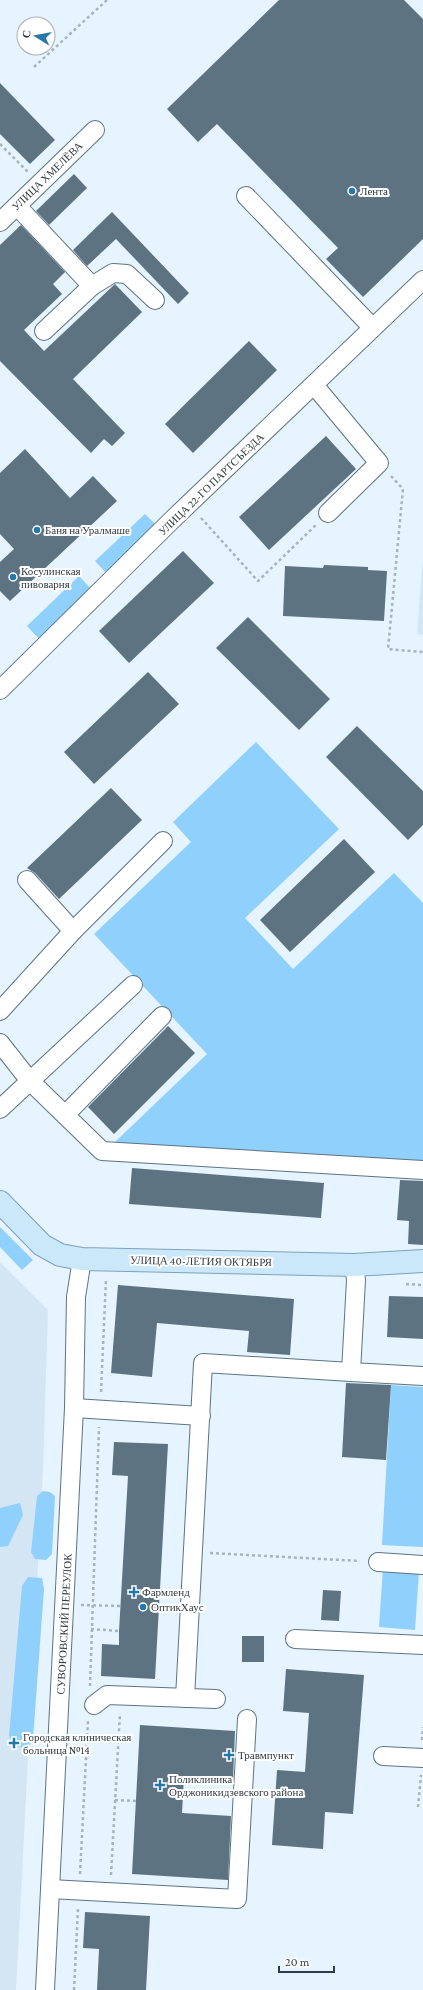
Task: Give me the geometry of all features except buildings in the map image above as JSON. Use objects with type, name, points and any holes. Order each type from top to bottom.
[{"type":"main road","name":"УЛИЦА 40-ЛЕТИЯ ОКТЯБРЯ","points":[[0,1202],[42,1244],[60,1255],[82,1259],[354,1265],[423,1260]]},
{"type":"street","name":"УЛИЦА ХМЕЛЁВА","points":[[0,222],[95,130]]},
{"type":"street","points":[[246,196],[372,327]]},
{"type":"street","points":[[17,206],[92,286]]},
{"type":"street","points":[[44,331],[92,286],[113,273],[127,274],[155,300]]},
{"type":"street","name":"УЛИЦА 22-ГО ПАРТСЪЕЗДА","points":[[0,690],[189,504],[314,386],[372,327],[423,280]]},
{"type":"street","points":[[314,386],[379,463],[328,513]]},
{"type":"street","points":[[0,1011],[72,931],[163,841]]},
{"type":"street","points":[[27,880],[72,931]]},
{"type":"street","points":[[0,1109],[133,985]]},
{"type":"street","points":[[65,1115],[162,1016]]},
{"type":"street","points":[[0,1043],[30,1081],[102,1151],[423,1170]]},
{"type":"street","name":"СУВОРОВСКИЙ ПЕРЕУЛОК","points":[[44,1990],[74,1408],[76,1297],[82,1259]]},
{"type":"street","points":[[351,1372],[356,1280],[354,1265]]},
{"type":"street","points":[[185,1698],[203,1363],[423,1376]]},
{"type":"street","points":[[74,1408],[201,1416]]},
{"type":"street","points":[[378,1562],[423,1565]]},
{"type":"street","points":[[295,1639],[423,1645]]},
{"type":"street","points":[[90,1705],[107,1696],[216,1699]]},
{"type":"street","points":[[50,1889],[237,1899],[247,1719]]},
{"type":"street","points":[[383,1756],[423,1758]]},
{"type":"path","points":[[34,67],[107,0]]},
{"type":"path","points":[[0,144],[30,174]]},
{"type":"path","points":[[379,463],[403,489],[388,649],[423,652]]},
{"type":"path","points":[[189,504],[258,581],[328,513]]},
{"type":"path","points":[[74,1990],[90,1705],[91,1629],[106,1278]]},
{"type":"path","points":[[193,1552],[378,1562]]},
{"type":"path","points":[[93,1605],[121,1606]]},
{"type":"path","points":[[91,1629],[120,1631]]},
{"type":"path","points":[[90,1705],[120,1706],[110,1892]]},
{"type":"path","points":[[115,1800],[136,1801]]},
{"type":"shaded area","points":[[145,514],[158,527],[108,575],[95,561]]},
{"type":"shaded area","points":[[423,556],[423,635],[417,634]]},
{"type":"shaded area","points":[[79,576],[92,590],[40,640],[27,626]]},
{"type":"shaded area","points":[[256,742],[339,829],[245,918],[293,969],[394,873],[423,903],[423,1161],[114,1143],[207,1054],[94,934],[191,842],[173,822]]},
{"type":"shaded area","points":[[0,1227],[33,1260],[22,1270],[0,1247]]},
{"type":"shaded area","name":"Городская клиническая больница №14","points":[[0,1262],[48,1310],[43,1469],[16,1990],[0,1990]]},
{"type":"shaded area","points":[[391,1385],[423,1387],[423,1547],[382,1545]]},
{"type":"shaded area","points":[[43,1491],[50,1492],[55,1496],[52,1554],[46,1560],[35,1559],[31,1552],[37,1496]]},
{"type":"shaded area","points":[[20,1503],[23,1515],[8,1546],[0,1547],[0,1508]]},
{"type":"shaded area","points":[[383,1568],[419,1571],[415,1630],[379,1627]]},
{"type":"shaded area","points":[[28,1577],[42,1578],[44,1589],[33,1739],[28,1748],[16,1746],[9,1736],[22,1586]]},
{"type":"place","name":"Лента","points":[[352,191]]},
{"type":"place","name":"Баня на Уралмаше","points":[[37,530]]},
{"type":"place","name":"Косулинская пивоварня","points":[[13,577]]},
{"type":"place","name":"Фармленд","points":[[134,1592]]},
{"type":"place","name":"ОптикХаус","points":[[143,1607]]},
{"type":"place","name":"Городская клиническая больница №14","points":[[14,1743]]},
{"type":"place","name":"Травмпункт","points":[[229,1755]]},
{"type":"place","name":"Поликлиника Орджоникидзевского района","points":[[160,1785]]}]
